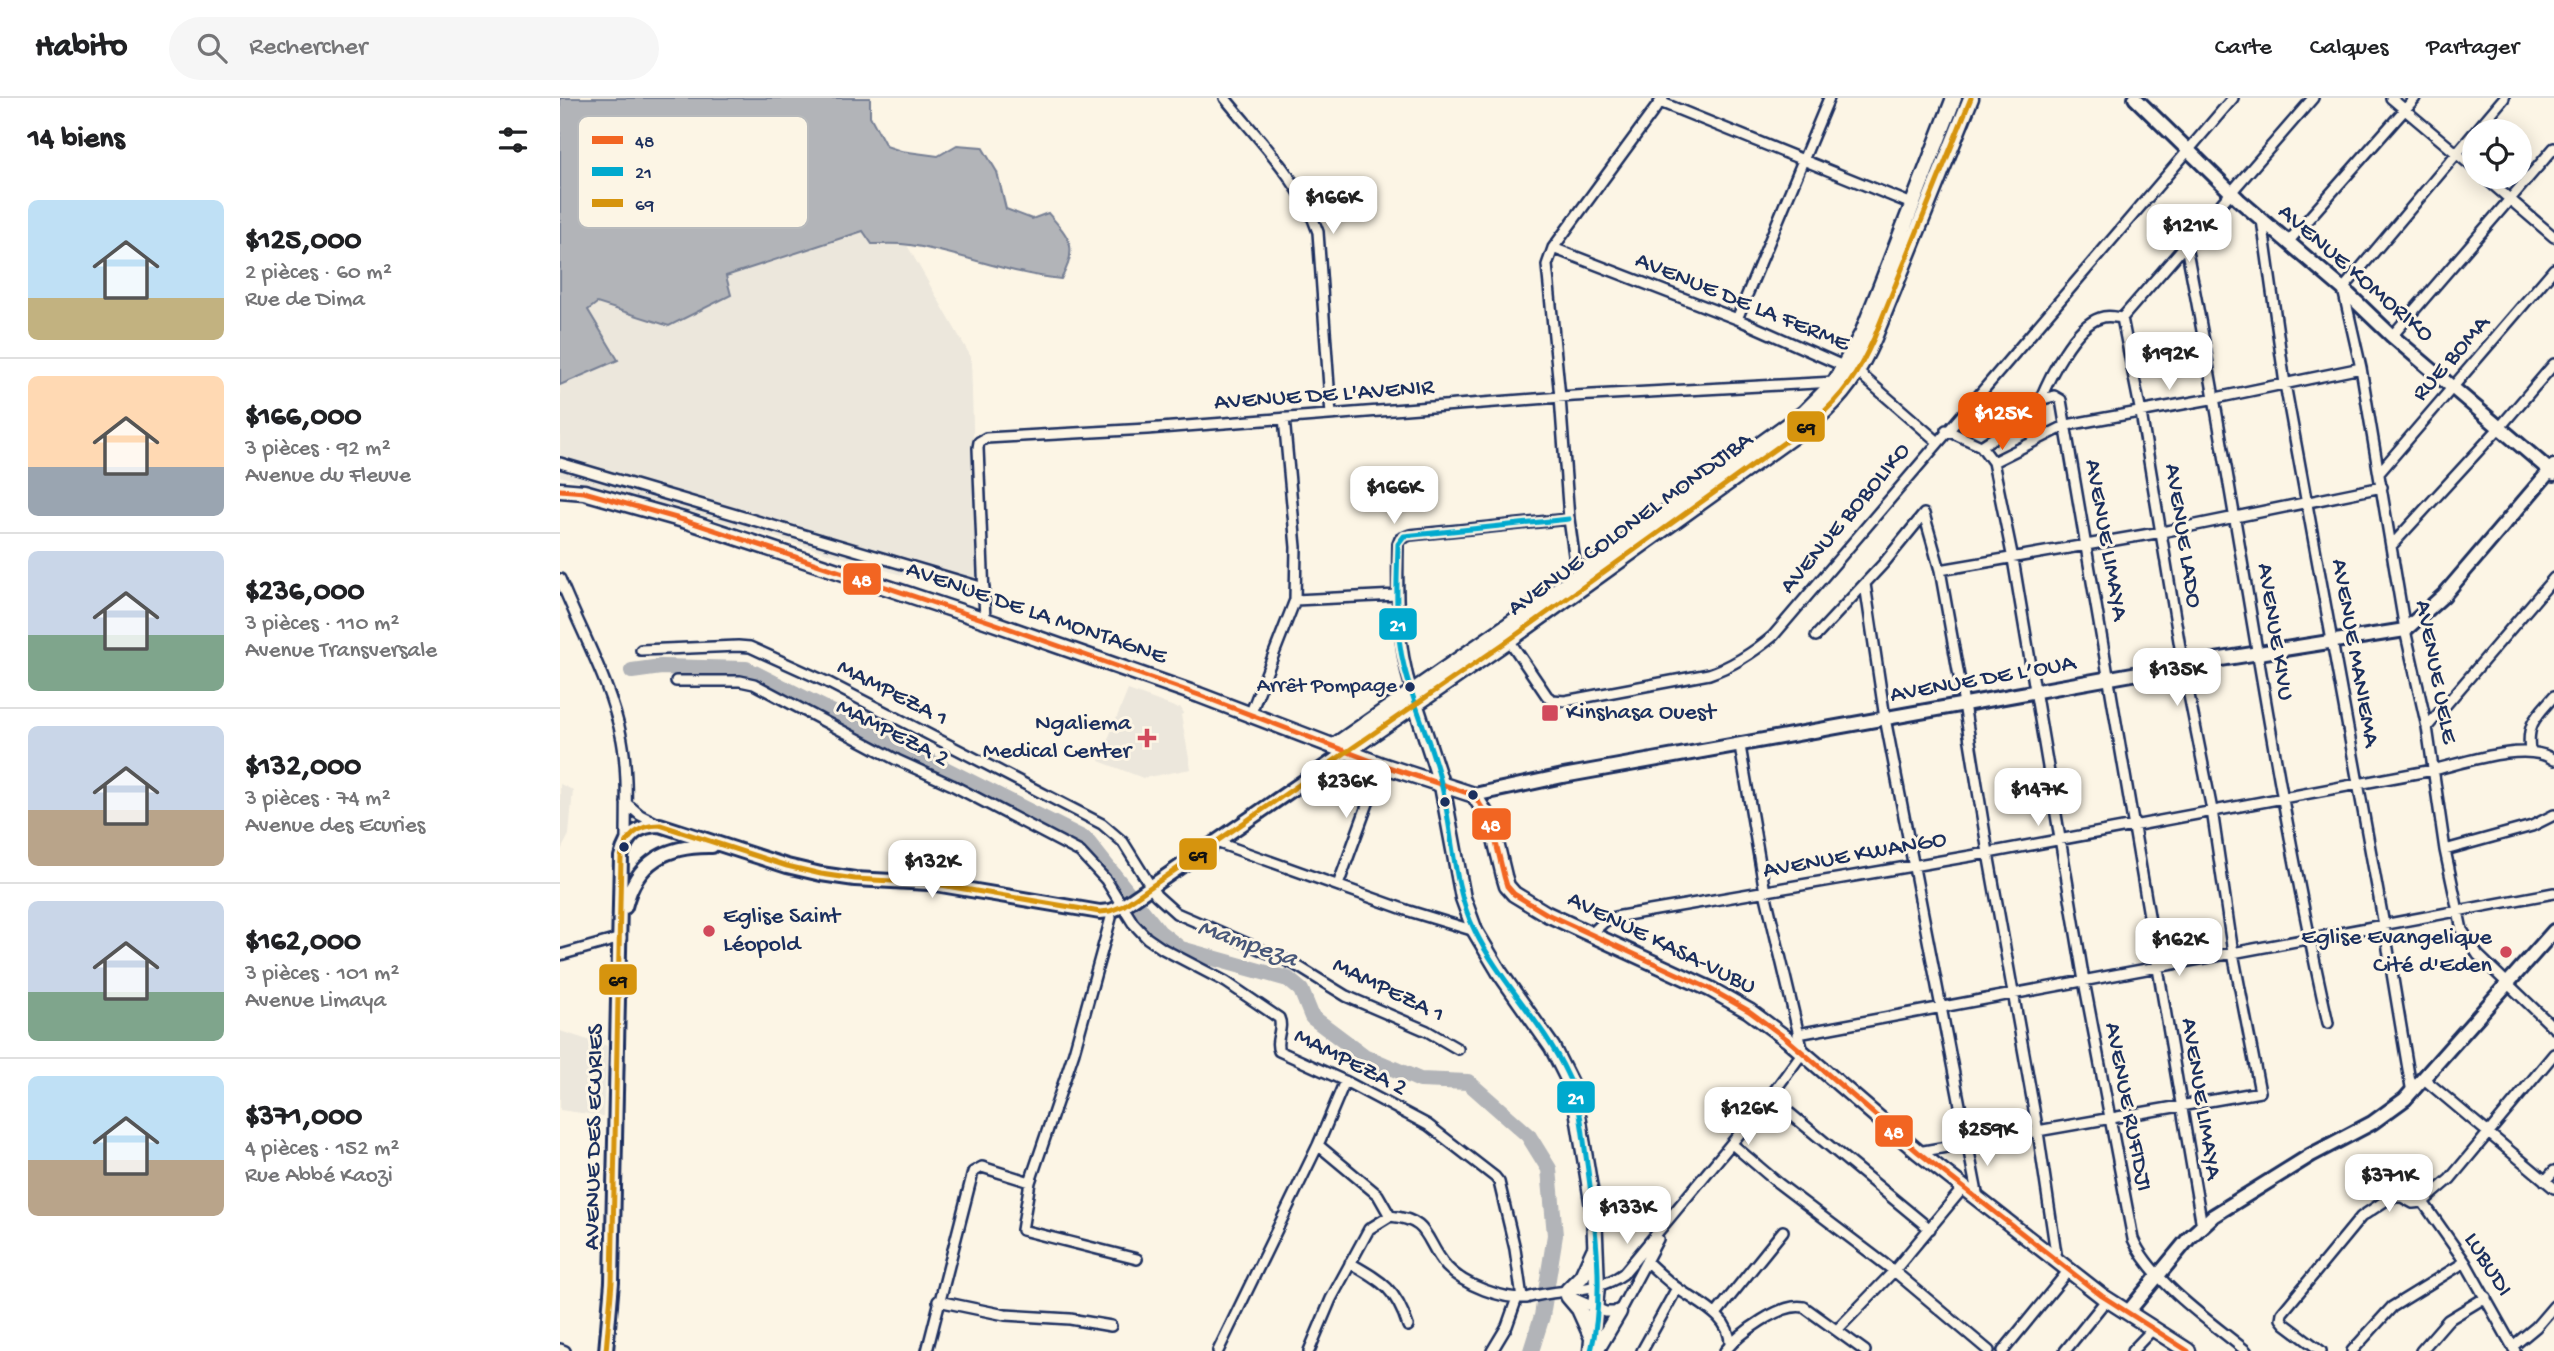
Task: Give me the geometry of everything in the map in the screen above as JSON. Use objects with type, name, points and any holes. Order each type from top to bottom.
[{"type":"main road","name":"AVENUE COLONEL MONDJIBA","points":[[1852,374],[1862,334],[1954,98]]},
{"type":"main road","name":"AVENUE COLONEL MONDJIBA","points":[[1348,751],[1414,698],[1814,421],[1830,407],[1852,374],[1886,311],[1971,98]]},
{"type":"main road","name":"AVENUE COLONEL MONDJIBA","points":[[1334,746],[1363,723],[1414,698],[1509,640],[1582,580],[1804,412],[1835,382],[1852,374]]},
{"type":"main road","name":"AVENUE DE LA MONTAGNE","points":[[560,490],[584,492],[687,521],[985,620],[1199,695],[1334,746]]},
{"type":"main road","points":[[1414,698],[1442,786],[1463,898],[1475,931],[1500,973],[1552,1047],[1574,1091],[1594,1213],[1597,1286],[1594,1348]]},
{"type":"main road","points":[[1334,746],[1474,795]]},
{"type":"main road","name":"AVENUE KASA-VUBU","points":[[1474,795],[1491,822],[1507,886],[1514,894],[1547,914],[1734,1001],[1803,1052],[1963,1188],[2107,1299],[2188,1351]]},
{"type":"main road","points":[[1594,1348],[1578,1309],[1564,1293],[1582,1276],[1596,1246]]},
{"type":"main road","points":[[1594,1348],[1619,1312]]},
{"type":"street","points":[[1225,98],[1288,177],[1311,211],[1318,232],[1331,415]]},
{"type":"street","points":[[1737,319],[1829,98]]},
{"type":"street","name":"AVENUE KOMORIKO","points":[[2136,98],[2232,193],[2343,289],[2392,337],[2553,470]]},
{"type":"street","name":"AVENUE BOBOLIKO","points":[[1509,640],[1547,696],[1565,702],[1719,670],[1753,651],[1773,636],[1946,430],[2233,98]]},
{"type":"street","points":[[1946,430],[1981,446],[2011,427],[2040,400],[2062,355],[2084,329],[2100,317],[2122,318],[2313,98]]},
{"type":"street","points":[[2391,98],[2462,158]]},
{"type":"street","points":[[2288,242],[2415,98]]},
{"type":"street","points":[[2486,119],[2504,98]]},
{"type":"street","points":[[1582,580],[1569,519],[1547,265],[1553,248],[1661,100],[1912,204]]},
{"type":"street","points":[[2343,289],[2462,148]]},
{"type":"street","points":[[2392,337],[2554,148]]},
{"type":"street","points":[[2498,189],[2554,237]]},
{"type":"street","name":"AVENUE MANIEMA","points":[[2262,219],[2285,384],[2359,784],[2412,1093]]},
{"type":"street","name":"AVENUE KIVU","points":[[2186,246],[2216,398],[2282,797],[2328,1023]]},
{"type":"street","name":"AVENUE DE LA FERME","points":[[1553,248],[1737,319],[1852,374],[1937,441]]},
{"type":"street","name":"RUE BOMA","points":[[2379,473],[2554,269]]},
{"type":"street","name":"AVENUE UELE","points":[[2343,289],[2361,368],[2406,630],[2427,727],[2445,850],[2462,930],[2471,947],[2507,986],[2554,1028]]},
{"type":"street","name":"AVENUE LADO","points":[[2122,318],[2141,412],[2183,665],[2212,810],[2233,953],[2260,1092],[2181,1107]]},
{"type":"street","points":[[2392,545],[2554,364]]},
{"type":"street","points":[[1993,462],[2067,425],[2361,368]]},
{"type":"street","name":"AVENUE DE L'AVENIR","points":[[985,620],[978,448],[982,439],[1560,397],[1835,382]]},
{"type":"street","name":"AVENUE LIMAYA","points":[[2040,400],[2054,396],[2061,400],[2067,425],[2085,545],[2202,1226]]},
{"type":"street","points":[[1250,715],[1295,600],[1296,547],[1284,418]]},
{"type":"street","name":"AVENUE RUFIDJI","points":[[1981,446],[1993,462],[2013,559],[2084,981],[2133,1239],[2143,1258],[2158,1275],[2246,1351]]},
{"type":"street","points":[[560,464],[984,588]]},
{"type":"street","points":[[2406,630],[2444,595],[2553,470]]},
{"type":"street","points":[[1940,570],[2162,532],[2382,487]]},
{"type":"street","points":[[1816,636],[1865,584],[1924,514],[1940,570],[2063,1265],[2003,1351]]},
{"type":"street","points":[[1414,698],[1402,654],[1397,595],[1398,544],[1404,536],[1569,519]]},
{"type":"street","points":[[560,579],[615,710],[625,764],[626,842]]},
{"type":"street","points":[[2427,727],[2554,579]]},
{"type":"street","points":[[1865,584],[1885,718],[1978,1198]]},
{"type":"street","points":[[1295,600],[1397,595]]},
{"type":"street","name":"AVENUE DE L’OUA","points":[[1474,795],[1563,776],[2183,665],[2406,630]]},
{"type":"street","name":"MAMPEZA 1","points":[[641,650],[738,646],[750,648],[827,682],[1102,824],[1123,842],[1149,887],[1163,904],[1176,913],[1294,964],[1346,996],[1427,1031],[1458,1049]]},
{"type":"street","name":"MAMPEZA 2","points":[[676,681],[740,681],[763,689],[1080,852],[1106,880],[1121,906],[1147,938],[1226,982],[1279,1018],[1281,1025],[1276,1044],[1279,1051],[1345,1081],[1436,1130],[1495,1177],[1499,1182],[1515,1249],[1523,1298]]},
{"type":"street","points":[[2554,696],[2531,723],[2528,737],[2530,751],[2544,754],[2554,760]]},
{"type":"street","points":[[1311,777],[1334,746]]},
{"type":"street","points":[[1309,1351],[1315,1333],[1369,1229],[1390,1216],[1414,1221],[1443,1262],[1459,1277],[1491,1292],[1523,1298],[1564,1293],[1597,1286],[1623,1274],[1732,1144],[1803,1052],[1765,892],[1740,746]]},
{"type":"street","points":[[1137,1259],[1021,1230],[1030,1182],[1074,1052],[1111,918],[1121,906],[1348,751]]},
{"type":"street","name":"AVENUE KWANGO","points":[[1592,933],[1604,922],[1615,917],[1988,853],[2530,751]]},
{"type":"street","points":[[1338,885],[1382,765]]},
{"type":"street","points":[[626,803],[639,815],[660,825]]},
{"type":"street","points":[[2445,850],[2532,826],[2554,815]]},
{"type":"street","points":[[626,842],[648,825],[660,825]]},
{"type":"street","name":"AVENUE DES ECURIES","points":[[660,825],[787,866],[855,880],[929,883],[1100,912],[1121,906]]},
{"type":"street","name":"AVENUE DES ECURIES","points":[[606,1351],[612,1282],[621,858],[626,842]]},
{"type":"street","points":[[1216,842],[1475,931]]},
{"type":"street","name":"AVENUE DES ECURIES","points":[[621,931],[635,881],[643,869],[675,848],[728,847]]},
{"type":"street","points":[[1798,1034],[2554,893]]},
{"type":"street","points":[[560,955],[621,931]]},
{"type":"street","points":[[2128,1312],[2202,1226],[2228,1206],[2311,1155],[2372,1123],[2412,1093],[2554,931]]},
{"type":"street","points":[[2321,1351],[2288,1327],[2281,1319],[2282,1313],[2361,1217],[2391,1197],[2402,1196],[2413,1203],[2423,1202],[2450,1179],[2554,1054]]},
{"type":"street","points":[[2424,1079],[2554,1188]]},
{"type":"street","points":[[1220,1350],[1318,1146],[1345,1081]]},
{"type":"street","points":[[1770,1097],[1930,1229]]},
{"type":"street","points":[[1919,1152],[2181,1107]]},
{"type":"street","points":[[1732,1144],[1778,1183],[1894,1271],[1989,1351]]},
{"type":"street","points":[[1318,1146],[1378,1195],[1390,1216]]},
{"type":"street","points":[[927,1351],[973,1172],[982,1167],[1030,1182]]},
{"type":"street","points":[[2546,1181],[2554,1171]]},
{"type":"street","points":[[1837,1330],[1894,1271],[1963,1188]]},
{"type":"street","name":"LUBUDI","points":[[2423,1202],[2465,1262],[2514,1349]]},
{"type":"street","points":[[1564,1293],[1596,1309],[1609,1313],[1619,1312],[1668,1222]]},
{"type":"street","points":[[1716,1314],[1783,1231]]},
{"type":"street","points":[[1646,1261],[1677,1288],[1716,1314],[1729,1333],[1727,1348]]},
{"type":"street","points":[[2351,1351],[2392,1307],[2465,1262]]},
{"type":"street","points":[[1350,1263],[1387,1287],[1401,1303],[1408,1326]]},
{"type":"street","points":[[1642,1351],[1677,1288]]},
{"type":"street","points":[[2421,1351],[2448,1320],[2486,1297]]},
{"type":"street","points":[[1492,1351],[1523,1298]]},
{"type":"street","points":[[2065,1351],[2107,1299]]},
{"type":"street","points":[[938,1301],[1005,1315],[1070,1319],[1111,1326]]},
{"type":"street","points":[[1727,1348],[1766,1319],[1795,1305],[1804,1307],[1865,1351]]},
{"type":"street","points":[[2514,1349],[2554,1307]]},
{"type":"street","points":[[2132,1351],[2153,1329]]},
{"type":"street","points":[[560,1349],[565,1351]]},
{"type":"shaded area","points":[[560,98],[870,98],[870,116],[886,146],[938,156],[957,145],[982,147],[997,172],[1006,209],[1032,219],[1048,213],[1067,237],[1071,251],[1061,279],[929,249],[901,244],[872,244],[863,231],[726,276],[731,295],[669,326],[597,303],[588,310],[618,360],[560,385]]},
{"type":"shaded area","points":[[863,231],[872,244],[907,245],[971,357],[978,598],[671,506],[560,476],[560,385],[618,359],[588,309],[597,303],[669,326],[726,277]]},
{"type":"shaded area","name":"Ngaliema Medical Center","points":[[1128,690],[1180,707],[1184,713],[1181,715],[1191,769],[1143,778],[1099,761]]},
{"type":"shaded area","points":[[560,784],[573,790],[569,835],[560,852]]},
{"type":"shaded area","points":[[560,1031],[607,1046],[603,1116],[560,1110]]},
{"type":"waterway","name":"Mampeza","points":[[632,671],[661,667],[746,669],[1086,840],[1159,932],[1181,949],[1288,979],[1301,990],[1312,1017],[1364,1056],[1420,1080],[1468,1082],[1528,1135],[1549,1169],[1555,1235],[1542,1316],[1531,1351]]},
{"type":"transit line","name":"69","points":[[606,1351],[612,1282],[621,857],[626,843],[634,833],[645,827],[660,825],[787,866],[821,874],[855,879],[929,883],[1100,912],[1123,906],[1509,640],[1825,411],[1849,383],[1868,351],[1971,98]]},
{"type":"transit line","name":"48","points":[[560,490],[584,492],[687,521],[985,620],[1199,695],[1382,765],[1474,795],[1491,822],[1507,886],[1514,894],[1547,914],[1710,989],[1749,1011],[1787,1039],[1918,1152],[2102,1296],[2188,1351]]},
{"type":"transit line","name":"21","points":[[1569,519],[1404,536],[1398,544],[1397,605],[1404,666],[1438,772],[1458,879],[1468,914],[1485,950],[1557,1055],[1578,1104],[1597,1254],[1598,1305],[1591,1351]]},
{"type":"place","name":"Arrêt Pompage","points":[[1410,687]]},
{"type":"place","name":"Kinshasa Ouest","points":[[1550,713]]},
{"type":"place","name":"Ngaliema Medical Center","points":[[1147,738]]},
{"type":"place","name":"Eglise Saint Léopold","points":[[709,931]]},
{"type":"place","name":"Eglise Evangelique Cité d'Eden","points":[[2506,952]]}]
